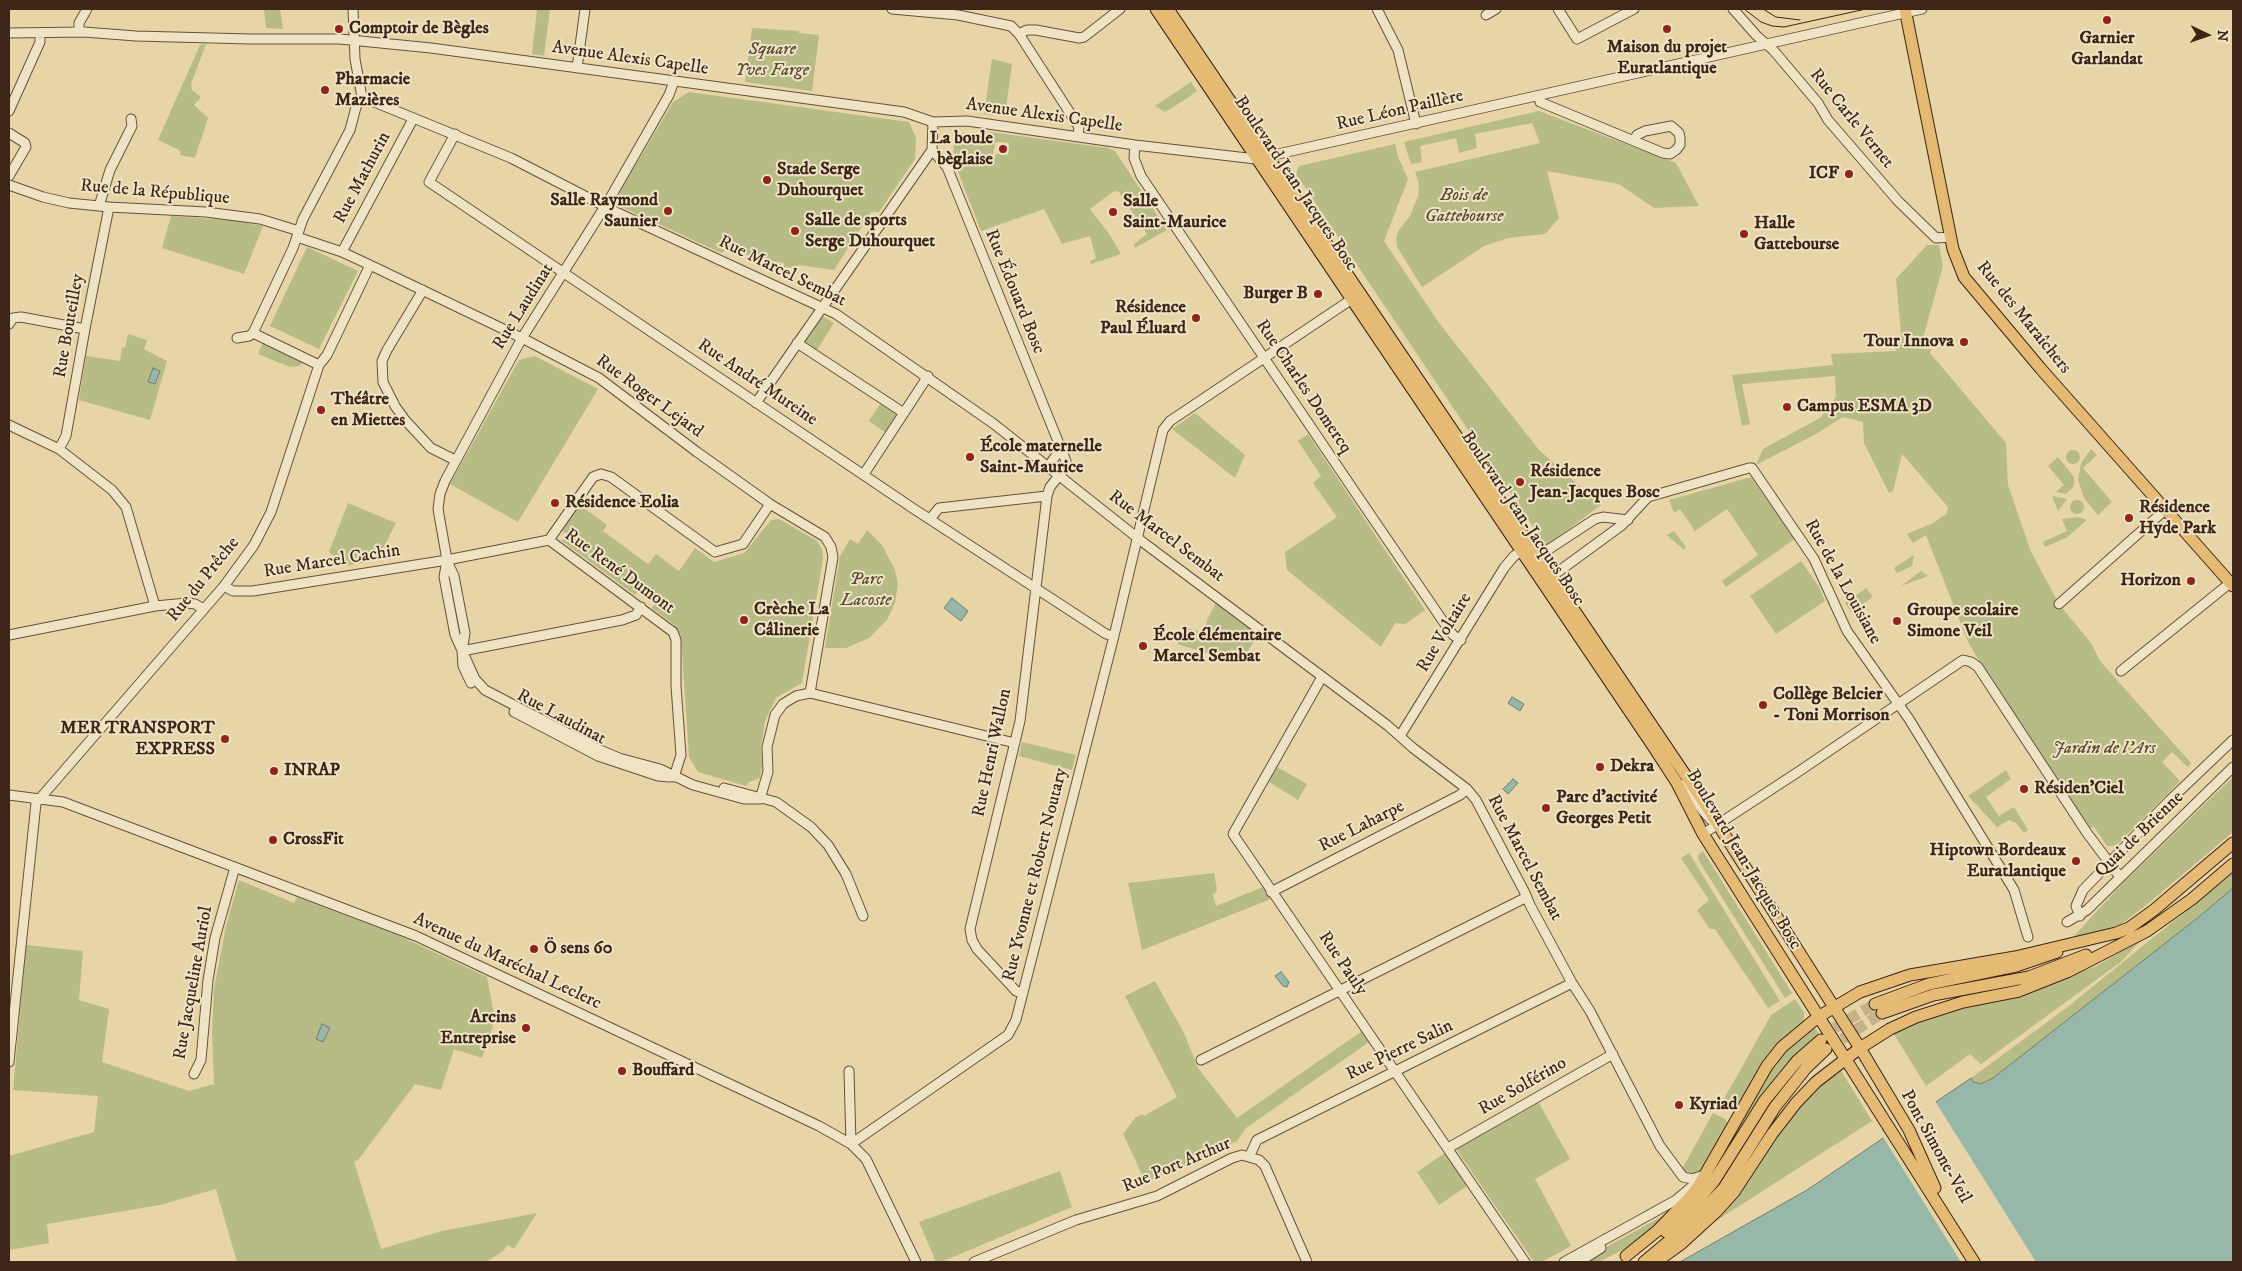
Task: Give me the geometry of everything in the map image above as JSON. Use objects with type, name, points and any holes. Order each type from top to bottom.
[{"type":"main road","name":"Boulevard Jean-Jacques Bosc","points":[[1156,9],[1352,282],[1380,324],[1677,783],[1703,834],[1844,1059]]},
{"type":"main road","name":"Boulevard Jean-Jacques Bosc","points":[[1168,9],[1352,299],[1526,548]]},
{"type":"main road","name":"Rue des Maraîchers","points":[[1905,11],[1951,237],[1958,265],[1964,277],[2041,369],[2232,585]]},
{"type":"main road","name":"Boulevard Jean-Jacques Bosc","points":[[1533,560],[1551,576],[1718,824],[1860,1048]]},
{"type":"main road","points":[[1621,1259],[1672,1217],[1694,1192],[1767,1066],[1782,1047],[1833,1006],[1865,990],[1910,975],[2014,957],[2110,935],[2129,928],[2154,910],[2233,843]]},
{"type":"main road","points":[[1656,1262],[1681,1244],[1716,1212],[1744,1177],[1785,1115],[1816,1082],[1844,1059],[1890,1029],[1916,1017],[1948,1006],[2034,987],[2121,944],[2162,920],[2192,899],[2233,864]]},
{"type":"main road","points":[[2086,940],[2037,960],[2010,968],[1929,984],[1878,1009],[1933,995],[2029,977],[2087,954],[2121,944]]},
{"type":"main road","points":[[1621,1259],[1672,1228],[1699,1200],[1714,1181],[1765,1100],[1797,1061],[1824,1045],[1775,1106],[1724,1188],[1693,1222],[1644,1262]]},
{"type":"main road","name":"Pont Simone-Veil","points":[[1860,1048],[1885,1093],[1909,1130],[1933,1185],[1982,1262]]},
{"type":"main road","name":"Pont Simone-Veil","points":[[1844,1059],[1974,1262]]},
{"type":"street","points":[[79,32],[80,23],[87,9]]},
{"type":"street","points":[[237,338],[250,336],[253,333],[327,172],[350,130],[356,107],[362,97],[359,88],[354,40],[353,9]]},
{"type":"street","points":[[576,68],[585,9]]},
{"type":"street","points":[[892,9],[958,12],[1011,26],[1019,34],[1079,127],[1078,136]]},
{"type":"street","points":[[1019,34],[1027,30],[1084,37],[1120,9]]},
{"type":"street","points":[[1377,9],[1398,50],[1416,124]]},
{"type":"street","points":[[1486,15],[1496,9]]},
{"type":"street","points":[[1558,9],[1578,39],[1634,9]]},
{"type":"street","name":"Rue Carle Vernet","points":[[1733,9],[1774,51],[1818,103],[1832,125],[1898,201],[1936,238],[1951,237]]},
{"type":"street","name":"Rue Léon Paillère","points":[[1262,159],[1905,11],[1922,9]]},
{"type":"street","name":"Avenue Alexis Capelle","points":[[9,33],[79,32],[136,36],[354,40],[904,112],[933,122],[967,120],[1135,145],[1262,159]]},
{"type":"street","points":[[9,111],[40,42],[40,34]]},
{"type":"street","name":"Rue Laudinat","points":[[674,81],[669,95],[605,206],[522,338],[454,460],[440,494],[438,509],[447,560],[444,577],[454,635],[462,651],[463,666],[471,683],[482,694],[598,756],[658,776],[695,779],[776,802],[784,806],[818,833],[846,874],[863,916]]},
{"type":"street","points":[[1539,96],[1540,102],[1634,140],[1670,154],[1680,145],[1678,133],[1670,126],[1646,131],[1637,135],[1634,140]]},
{"type":"street","name":"Rue Marcel Sembat","points":[[362,97],[380,106],[455,134],[511,158],[605,206],[822,307],[928,376],[994,424],[1467,789],[1476,800],[1572,983],[1578,990],[1613,1054],[1616,1064],[1660,1146],[1683,1177],[1692,1179],[1704,1175]]},
{"type":"street","points":[[99,206],[110,170],[132,126],[131,119]]},
{"type":"street","name":"Rue Mathurin","points":[[342,252],[413,119]]},
{"type":"street","points":[[756,403],[932,150],[933,122]]},
{"type":"street","points":[[9,133],[25,143],[26,148],[9,176]]},
{"type":"street","name":"Rue André Mureine","points":[[455,134],[429,182],[930,519],[1106,634],[1114,636]]},
{"type":"street","name":"Rue Charles Domercq","points":[[1135,145],[1134,158],[1141,176],[1447,627],[1460,640]]},
{"type":"street","name":"Rue Édouard Bosc","points":[[932,150],[947,167],[1058,447],[1064,453],[1065,468],[1058,475]]},
{"type":"street","name":"Rue de la République","points":[[9,185],[43,197],[99,206],[206,212],[260,218],[298,234]]},
{"type":"street","name":"Rue Bouteilley","points":[[60,450],[66,436],[109,207]]},
{"type":"street","name":"Rue Roger Lejard","points":[[298,234],[342,252],[423,290],[599,378],[770,504],[818,531],[825,537],[832,552],[827,598],[810,693]]},
{"type":"street","name":"Rue du Prêche","points":[[40,798],[204,610],[254,545],[271,512],[319,366],[327,355],[370,265]]},
{"type":"street","points":[[1352,282],[1352,299],[1360,302],[1380,324]]},
{"type":"street","points":[[423,290],[382,361],[383,382],[394,406],[405,420],[431,448],[454,460]]},
{"type":"street","name":"Rue Yvonne et Robert Noutary","points":[[851,1144],[1008,1036],[1016,1020],[1114,636],[1163,430],[1170,421],[1352,299]]},
{"type":"street","points":[[9,324],[14,318],[21,317],[85,329]]},
{"type":"street","points":[[253,333],[319,366]]},
{"type":"street","points":[[797,342],[904,413]]},
{"type":"street","points":[[864,474],[928,376]]},
{"type":"street","points":[[9,425],[60,450],[112,490],[126,507],[155,606]]},
{"type":"street","points":[[1048,467],[1057,454],[1058,447]]},
{"type":"street","name":"Rue de la Louisiane","points":[[1551,576],[1628,520],[1648,497],[1752,468],[1814,558],[1841,620],[1909,719],[2014,890],[2028,937]]},
{"type":"street","points":[[549,540],[593,477],[601,474],[610,476],[715,552],[743,544],[770,504]]},
{"type":"street","points":[[930,519],[939,508],[1047,496],[1050,487],[1058,475]]},
{"type":"street","name":"Rue Henri Wallon","points":[[1022,993],[1016,991],[977,949],[972,940],[970,929],[1020,721],[1047,496]]},
{"type":"street","points":[[2059,604],[2166,510]]},
{"type":"street","points":[[1533,560],[1595,519],[1603,517],[1628,520]]},
{"type":"street","name":"Rue Marcel Cachin","points":[[224,586],[233,591],[253,591],[447,560],[549,540]]},
{"type":"street","name":"Rue René Dumont","points":[[549,540],[673,632],[676,640],[676,686],[681,756],[674,777]]},
{"type":"street","name":"Rue Voltaire","points":[[1400,736],[1504,568],[1514,556],[1526,548]]},
{"type":"street","points":[[2121,671],[2232,585]]},
{"type":"street","points":[[9,635],[155,606],[187,603],[195,604],[204,610]]},
{"type":"street","points":[[462,651],[622,620],[636,615],[641,607]]},
{"type":"street","points":[[1703,834],[1798,772],[1959,661],[1971,662],[1978,667],[2109,864],[2120,877]]},
{"type":"street","name":"Rue Pauly","points":[[1322,677],[1233,834],[1525,1262]]},
{"type":"street","points":[[760,799],[768,772],[768,747],[775,715],[783,704],[796,696],[810,693],[1015,743]]},
{"type":"street","points":[[1639,723],[1660,745],[1703,811],[1718,824]]},
{"type":"street","points":[[2080,916],[2076,906],[2083,890],[2169,801],[2233,740]]},
{"type":"street","name":"Quai de Brienne","points":[[2067,922],[2080,916],[2233,766]]},
{"type":"street","name":"Rue Laharpe","points":[[1271,892],[1460,795],[1467,789]]},
{"type":"street","name":"Avenue du Maréchal Leclerc","points":[[9,795],[63,802],[416,936],[819,1126],[860,1151],[875,1176],[916,1262]]},
{"type":"street","points":[[9,1062],[35,806],[40,798]]},
{"type":"street","name":"Rue Jacqueline Auriol","points":[[194,1074],[201,1060],[208,980],[215,938],[235,867]]},
{"type":"street","points":[[1201,1060],[1527,898]]},
{"type":"street","name":"Rue Pierre Salin","points":[[1250,1155],[1256,1140],[1572,983]]},
{"type":"street","name":"Rue Solférino","points":[[1448,1148],[1613,1054]]},
{"type":"street","points":[[849,1071],[851,1144]]},
{"type":"street","name":"Rue Port Arthur","points":[[974,1262],[1076,1220],[1157,1196],[1242,1154],[1250,1155],[1265,1166],[1307,1262]]},
{"type":"street","points":[[1564,1262],[1676,1200],[1704,1175]]},
{"type":"street","points":[[1579,1262],[1632,1225]]},
{"type":"green space","points":[[264,9],[280,9],[283,29],[266,28]]},
{"type":"green space","points":[[537,9],[550,9],[544,56],[532,54]]},
{"type":"green space","name":"Square Yves Farge","points":[[752,28],[799,31],[799,33],[819,35],[812,91],[745,82]]},
{"type":"green space","points":[[206,44],[191,84],[192,90],[201,97],[194,105],[208,118],[195,158],[180,155],[181,152],[177,149],[158,140],[200,45]]},
{"type":"green space","points":[[992,59],[1012,64],[1005,116],[984,114]]},
{"type":"green space","points":[[1191,82],[1197,91],[1186,99],[1165,112],[1155,106]]},
{"type":"green space","name":"Stade Serge Duhourquet","points":[[689,92],[909,122],[916,138],[915,159],[879,212],[871,212],[834,270],[798,265],[797,268],[784,267],[784,263],[758,259],[733,249],[727,249],[721,253],[622,207],[617,200],[673,102]]},
{"type":"green space","name":"Bois de Gattebourse","points":[[1539,111],[1676,163],[1699,206],[1654,208],[1619,184],[1547,171],[1559,218],[1545,234],[1508,238],[1484,246],[1422,287],[1397,247],[1396,239],[1398,231],[1410,216],[1418,196],[1419,184],[1415,172],[1540,143],[1532,123],[1475,134],[1477,148],[1459,153],[1456,138],[1420,146],[1422,162],[1411,164],[1404,142]]},
{"type":"green space","points":[[990,132],[1108,148],[1115,151],[1167,230],[1135,248],[1134,244],[1147,234],[1119,192],[1114,191],[1090,209],[1110,235],[1121,254],[1091,264],[1090,261],[1096,258],[1090,236],[1062,244],[1044,209],[981,231],[953,159],[954,142],[961,142],[962,133],[980,134],[979,143],[991,143],[988,139]],"holes":[[[995,143],[1009,143],[1008,155],[997,154],[992,159]]]},
{"type":"green space","points":[[1395,144],[1408,179],[1384,241],[1439,323],[1539,450],[1601,505],[1546,546],[1296,174],[1299,166]]},
{"type":"green space","points":[[171,216],[230,220],[263,226],[244,274],[162,248]]},
{"type":"green space","name":"Jardin de l'Ars","points":[[1927,245],[1939,245],[1943,266],[1920,349],[1931,349],[1930,353],[2006,443],[2008,485],[2031,552],[2059,604],[2091,643],[2100,661],[2191,763],[2188,767],[2172,752],[2162,762],[2180,781],[2116,846],[2107,846],[2094,827],[2090,828],[1994,686],[1968,642],[1926,535],[1913,543],[1907,534],[1933,523],[1947,513],[1948,507],[1902,454],[1893,491],[1889,493],[1864,443],[1863,422],[1843,417],[1816,434],[1756,465],[1763,449],[1820,418],[1836,397],[1835,376],[1742,384],[1750,424],[1742,426],[1732,375],[1833,365],[1831,354],[1896,351],[1895,343],[1902,344],[1896,279]]},
{"type":"green space","points":[[307,247],[358,271],[319,349],[270,326]]},
{"type":"green space","points":[[824,317],[834,323],[817,350],[806,343],[805,339],[819,318]]},
{"type":"green space","points":[[128,334],[147,340],[144,349],[167,361],[150,420],[79,400],[86,356],[120,361],[122,347],[125,348]]},
{"type":"green space","points":[[263,343],[303,361],[300,366],[290,367],[258,354]]},
{"type":"green space","points":[[535,356],[598,389],[518,522],[450,484],[519,360]]},
{"type":"green space","points":[[881,403],[898,414],[886,433],[869,421]]},
{"type":"green space","points":[[1195,413],[1245,455],[1235,478],[1172,429]]},
{"type":"green space","points":[[1308,434],[1425,610],[1405,624],[1395,623],[1381,647],[1287,570],[1285,552],[1337,517],[1313,483],[1321,476],[1298,441]]},
{"type":"green space","points":[[2091,449],[2097,455],[2083,468],[2112,502],[2098,515],[2084,498],[2078,480],[2081,463]]},
{"type":"green space","points":[[2073,450],[2078,452],[2080,457],[2078,462],[2073,464],[2068,462],[2066,457],[2068,452]]},
{"type":"green space","points":[[2058,457],[2074,477],[2074,486],[2066,494],[2056,492],[2064,485],[2048,466]]},
{"type":"green space","points":[[1751,477],[1795,539],[1726,587],[1722,581],[1758,555],[1727,509],[1695,531],[1680,509],[1674,513],[1669,500]]},
{"type":"green space","points":[[2052,496],[2067,499],[2058,511]]},
{"type":"green space","points":[[2077,500],[2082,502],[2084,507],[2082,512],[2077,514],[2072,512],[2070,507],[2072,502]]},
{"type":"green space","points":[[348,503],[396,523],[377,560],[345,566],[329,552]]},
{"type":"green space","name":"Parc Lacoste","points":[[580,505],[607,525],[603,531],[648,564],[656,554],[679,571],[695,548],[714,562],[744,553],[771,520],[779,519],[816,540],[822,549],[823,559],[802,683],[776,698],[765,721],[761,747],[762,766],[760,778],[749,782],[746,786],[698,772],[689,757],[681,636],[674,625],[652,608],[656,601],[640,588],[635,595],[562,541],[567,534],[561,530]]},
{"type":"green space","points":[[2078,517],[2087,520],[2066,538],[2045,547],[2043,542],[2067,531],[2062,519]]},
{"type":"green space","name":"Parc Lacoste","points":[[867,530],[882,545],[895,570],[898,584],[895,603],[887,620],[869,638],[846,648],[825,648],[840,556],[850,539],[858,544]]},
{"type":"green space","points":[[1674,531],[1686,547],[1684,550],[1667,535]]},
{"type":"green space","points":[[1914,555],[1912,566],[1897,573],[1894,568]]},
{"type":"green space","points":[[1801,561],[1819,587],[1825,601],[1776,634],[1750,596]]},
{"type":"green space","points":[[1921,571],[1928,576],[1901,586]]},
{"type":"green space","points":[[1866,588],[1873,597],[1851,612],[1845,603]]},
{"type":"green space","points":[[1216,603],[1258,635],[1246,654],[1231,649],[1227,659],[1177,644],[1183,627],[1205,633],[1207,620]]},
{"type":"green space","points":[[1022,742],[1076,755],[1072,770],[1019,756]]},
{"type":"green space","points":[[1277,767],[1307,784],[1298,800],[1269,782]]},
{"type":"green space","points":[[2006,770],[2011,779],[1986,797],[1999,816],[2014,807],[2028,830],[2024,833],[2016,823],[2009,820],[1997,827],[1968,796]]},
{"type":"green space","points":[[2233,777],[2233,832],[2116,928],[2087,936],[2074,936],[2122,884]]},
{"type":"green space","points":[[1703,851],[1792,993],[1785,998],[1699,861],[1698,855]]},
{"type":"green space","points":[[1689,853],[1780,1001],[1768,1008],[1715,929],[1710,929],[1697,910],[1709,900],[1681,858]]},
{"type":"green space","points":[[1214,873],[1217,890],[1213,895],[1216,906],[1263,887],[1271,899],[1142,950],[1128,883]]},
{"type":"green space","points":[[2233,873],[2233,888],[2200,916],[1993,1078],[1982,1084],[1973,1082],[1971,1078],[2065,1009]]},
{"type":"green space","points":[[239,880],[294,903],[297,897],[400,936],[487,977],[495,1020],[482,1058],[454,1049],[441,1090],[415,1084],[358,1160],[354,1162],[381,1249],[442,1231],[537,1213],[514,1249],[508,1245],[502,1252],[486,1262],[237,1262],[216,1189],[160,1205],[47,1224],[49,1243],[9,1250],[9,1156],[94,1132],[98,1096],[13,1090],[26,945],[83,951],[79,1000],[109,1009],[102,1062],[189,1091],[214,1084],[212,1033],[214,989],[226,926]]},
{"type":"green space","points":[[2140,941],[2122,961],[1981,1064],[1970,1054],[1926,1086],[1892,1031],[1926,1016],[2029,992],[2096,966]]},
{"type":"green space","points":[[1155,981],[1184,1033],[1198,1068],[1237,1118],[1362,1031],[1369,1042],[1246,1128],[1237,1141],[1146,1183],[1123,1134],[1136,1117],[1143,1114],[1144,1116],[1177,1097],[1125,996]]},
{"type":"green space","points":[[1795,999],[1804,1012],[1804,1021],[1782,1040],[1736,1109],[1731,1110],[1724,1106],[1723,1101],[1771,1015]]},
{"type":"green space","points":[[1814,1026],[1819,1034],[1795,1056],[1773,1081],[1725,1159],[1708,1180],[1767,1074],[1787,1050]]},
{"type":"green space","points":[[1840,1069],[1872,1121],[1711,1224],[1732,1203],[1793,1114],[1821,1085]]},
{"type":"green space","points":[[1539,1103],[1570,1159],[1535,1179],[1571,1246],[1542,1262],[1534,1262],[1456,1149]]},
{"type":"green space","points":[[1713,1113],[1725,1119],[1727,1123],[1703,1170],[1699,1174],[1686,1174],[1682,1169]]},
{"type":"green space","points":[[1445,1153],[1467,1186],[1439,1205],[1417,1172]]},
{"type":"green space","points":[[1060,1171],[1072,1207],[941,1262],[936,1262],[919,1222]]},
{"type":"green space","points":[[1664,1215],[1666,1217],[1636,1243],[1599,1262],[1585,1262],[1605,1248]]},
{"type":"shaded area","points":[[153,368],[160,371],[155,384],[148,382]]},
{"type":"shaded area","points":[[952,598],[968,611],[961,621],[944,608]]},
{"type":"shaded area","points":[[1512,697],[1524,704],[1520,711],[1508,703]]},
{"type":"shaded area","points":[[1513,779],[1518,783],[1508,794],[1503,789]]},
{"type":"shaded area","points":[[2233,888],[2233,1262],[1680,1262],[1807,1190],[1971,1078],[1973,1082],[1981,1084],[1993,1078]]},
{"type":"shaded area","points":[[1281,972],[1289,982],[1287,987],[1283,986],[1275,976]]},
{"type":"shaded area","points":[[322,1024],[330,1028],[323,1042],[316,1039]]},
{"type":"pier","points":[[1935,1101],[2036,1262],[1961,1262],[1883,1137]]},
{"type":"tunnel","points":[[1822,1039],[1834,1028],[1875,1004]]},
{"type":"tunnel","points":[[1828,1048],[1882,1013]]},
{"type":"tram line","points":[[1744,9],[1761,22],[1772,26],[1784,27],[1866,9]]},
{"type":"tram line","points":[[1763,9],[1776,17],[1800,20]]},
{"type":"place","name":"Garnier Garlandat","points":[[2107,20]]},
{"type":"place","name":"Comptoir de Bègles","points":[[339,29]]},
{"type":"place","name":"Maison du projet Euratlantique","points":[[1667,29]]},
{"type":"place","name":"Pharmacie Mazières","points":[[325,90]]},
{"type":"place","name":"La boule bèglaise","points":[[1003,149]]},
{"type":"place","name":"ICF","points":[[1849,174]]},
{"type":"place","name":"Stade Serge Duhourquet","points":[[767,180]]},
{"type":"place","name":"Salle Raymond Saunier","points":[[668,211]]},
{"type":"place","name":"Salle Saint-Maurice","points":[[1113,212]]},
{"type":"place","name":"Salle de sports Serge Duhourquet","points":[[795,231]]},
{"type":"place","name":"Halle Gattebourse","points":[[1744,234]]},
{"type":"place","name":"Burger B","points":[[1318,294]]},
{"type":"place","name":"Résidence Paul Éluard","points":[[1196,318]]},
{"type":"place","name":"Tour Innova","points":[[1964,342]]},
{"type":"place","name":"Campus ESMA 3D","points":[[1787,407]]},
{"type":"place","name":"Théâtre en Miettes","points":[[321,410]]},
{"type":"place","name":"École maternelle Saint-Maurice","points":[[970,457]]},
{"type":"place","name":"Résidence Jean-Jacques Bosc","points":[[1520,482]]},
{"type":"place","name":"Résidence Eolia","points":[[555,503]]},
{"type":"place","name":"Résidence Hyde Park","points":[[2129,518]]},
{"type":"place","name":"Horizon","points":[[2191,581]]},
{"type":"place","name":"Crèche La Câlinerie","points":[[744,620]]},
{"type":"place","name":"Groupe scolaire Simone Veil","points":[[1897,621]]},
{"type":"place","name":"École élémentaire Marcel Sembat","points":[[1143,646]]},
{"type":"place","name":"Collège Belcier - Toni Morrison","points":[[1763,705]]},
{"type":"place","name":"MER TRANSPORT EXPRESS","points":[[225,739]]},
{"type":"place","name":"Dekra","points":[[1600,767]]},
{"type":"place","name":"INRAP","points":[[274,771]]},
{"type":"place","name":"Résiden'Ciel","points":[[2024,789]]},
{"type":"place","name":"Parc d'activité Georges Petit","points":[[1546,808]]},
{"type":"place","name":"CrossFit","points":[[273,840]]},
{"type":"place","name":"Hiptown Bordeaux Euratlantique","points":[[2076,861]]},
{"type":"place","name":"Ö sens 60","points":[[534,949]]},
{"type":"place","name":"Arcins Entreprise","points":[[526,1028]]},
{"type":"place","name":"Bouffard","points":[[622,1071]]},
{"type":"place","name":"Kyriad","points":[[1679,1105]]}]
